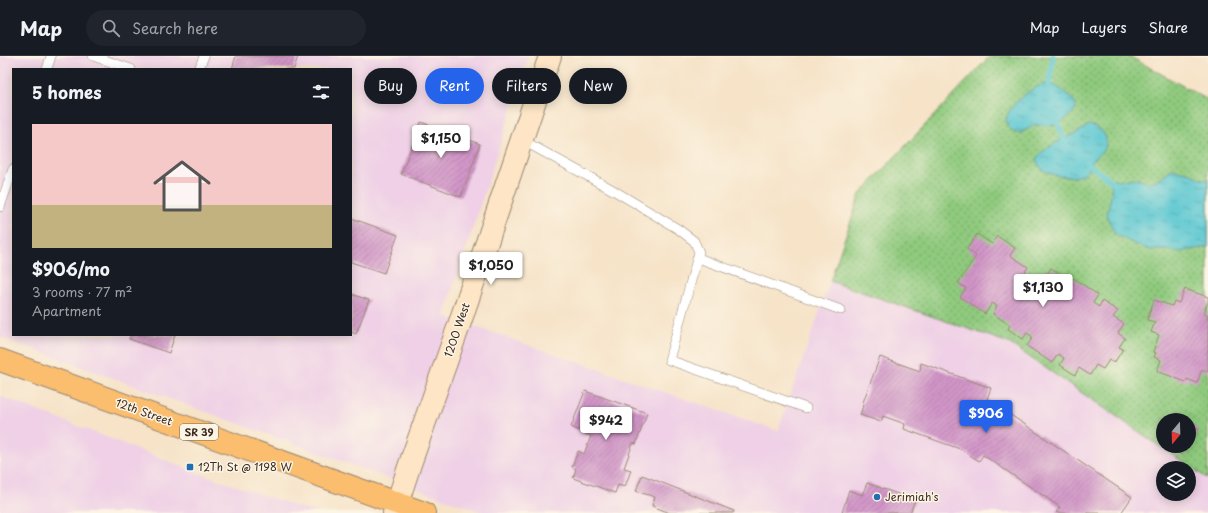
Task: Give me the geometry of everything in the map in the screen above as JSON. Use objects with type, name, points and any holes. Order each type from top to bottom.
[{"type":"main road","name":"12th Street","points":[[0,360],[396,508],[424,513]]},
{"type":"street","name":"1200 West","points":[[396,508],[550,56]]},
{"type":"lane","points":[[47,68],[51,56]]},
{"type":"lane","points":[[93,56],[128,68]]},
{"type":"lane","points":[[199,68],[204,56]]},
{"type":"lane","points":[[522,140],[613,190],[678,229],[694,241],[699,252],[698,258],[669,360],[806,408]]},
{"type":"lane","points":[[0,207],[3,187],[12,171]]},
{"type":"lane","points":[[698,258],[841,310]]},
{"type":"shaded area","points":[[0,56],[529,56],[525,68],[492,68],[492,104],[513,104],[444,316],[778,431],[830,281],[1009,343],[1156,443],[1156,453],[1170,453],[1182,461],[1156,461],[1156,501],[1196,501],[1196,471],[1208,479],[1208,506],[1206,513],[484,513],[0,337]]},
{"type":"shaded area","points":[[0,396],[201,474],[316,513],[0,513]]},
{"type":"green space","points":[[990,56],[1129,56],[1208,100],[1208,479],[1196,471],[1196,461],[1182,461],[1170,453],[1196,453],[1196,413],[1156,413],[1156,443],[1009,343],[830,281],[860,194]]},
{"type":"water","points":[[1044,84],[1056,86],[1068,95],[1075,103],[1075,110],[1061,123],[1051,126],[1037,125],[1020,133],[1017,133],[1009,128],[1006,122],[1007,116],[1011,109],[1031,90]]},
{"type":"water","points":[[1089,125],[1101,130],[1104,133],[1106,145],[1085,173],[1070,177],[1052,174],[1042,169],[1036,160],[1040,154],[1046,149]]},
{"type":"water","points":[[1172,169],[1191,173],[1201,179],[1208,180],[1208,248],[1180,252],[1151,250],[1136,245],[1115,234],[1106,215],[1111,195],[1111,183],[1114,179],[1120,181],[1133,178],[1146,182],[1155,181]]},
{"type":"building","points":[[236,56],[298,56],[294,68],[232,68]]},
{"type":"building","points":[[421,122],[480,144],[461,197],[401,174]]},
{"type":"building","points":[[352,218],[398,235],[384,273],[352,262]]},
{"type":"building","points":[[977,234],[992,244],[997,236],[1015,248],[1010,255],[1028,267],[1025,272],[1041,283],[1051,268],[1065,277],[1061,283],[1067,287],[1073,278],[1098,295],[1093,303],[1099,307],[1102,301],[1118,311],[1113,317],[1124,324],[1118,333],[1125,338],[1119,347],[1123,349],[1114,363],[1109,360],[1103,369],[1096,365],[1090,375],[1079,368],[1075,375],[1060,365],[1064,358],[1058,354],[1052,363],[1027,346],[1033,337],[1027,333],[1023,339],[1008,329],[1010,325],[993,314],[997,306],[992,303],[985,314],[960,297],[966,288],[958,283],[976,256],[967,249]]},
{"type":"building","points":[[1185,289],[1208,297],[1208,302],[1204,313],[1208,315],[1208,372],[1202,369],[1197,383],[1187,379],[1186,382],[1157,371],[1161,360],[1154,357],[1156,353],[1153,352],[1159,335],[1151,332],[1155,322],[1147,320],[1154,300],[1172,306],[1174,301],[1179,303]]},
{"type":"building","points":[[352,294],[369,300],[356,334],[352,332]]},
{"type":"building","points":[[130,336],[175,336],[169,353],[129,339]]},
{"type":"building","points":[[880,357],[920,371],[921,363],[991,388],[987,399],[1132,497],[1121,513],[1058,513],[1056,512],[1060,507],[983,455],[979,461],[960,449],[904,429],[905,424],[883,416],[881,422],[860,415],[862,405]]},
{"type":"building","points":[[585,391],[647,413],[636,444],[633,443],[624,468],[631,470],[625,487],[618,485],[615,493],[573,478],[576,469],[572,467],[578,451],[584,454],[591,436],[571,427]]},
{"type":"building","points":[[642,475],[734,511],[733,513],[670,513],[652,506],[655,497],[636,491]]},
{"type":"building","name":"Jerimiah's","points":[[867,483],[915,500],[910,513],[842,513],[849,490],[862,495]]},
{"type":"waterway","points":[[1048,91],[1053,56]]},
{"type":"waterway","points":[[1056,118],[1067,145]]},
{"type":"waterway","points":[[1085,162],[1117,185]]},
{"type":"place","name":"12Th St @ 1198 W","points":[[190,467]]},
{"type":"place","name":"Jerimiah's","points":[[877,497]]}]
